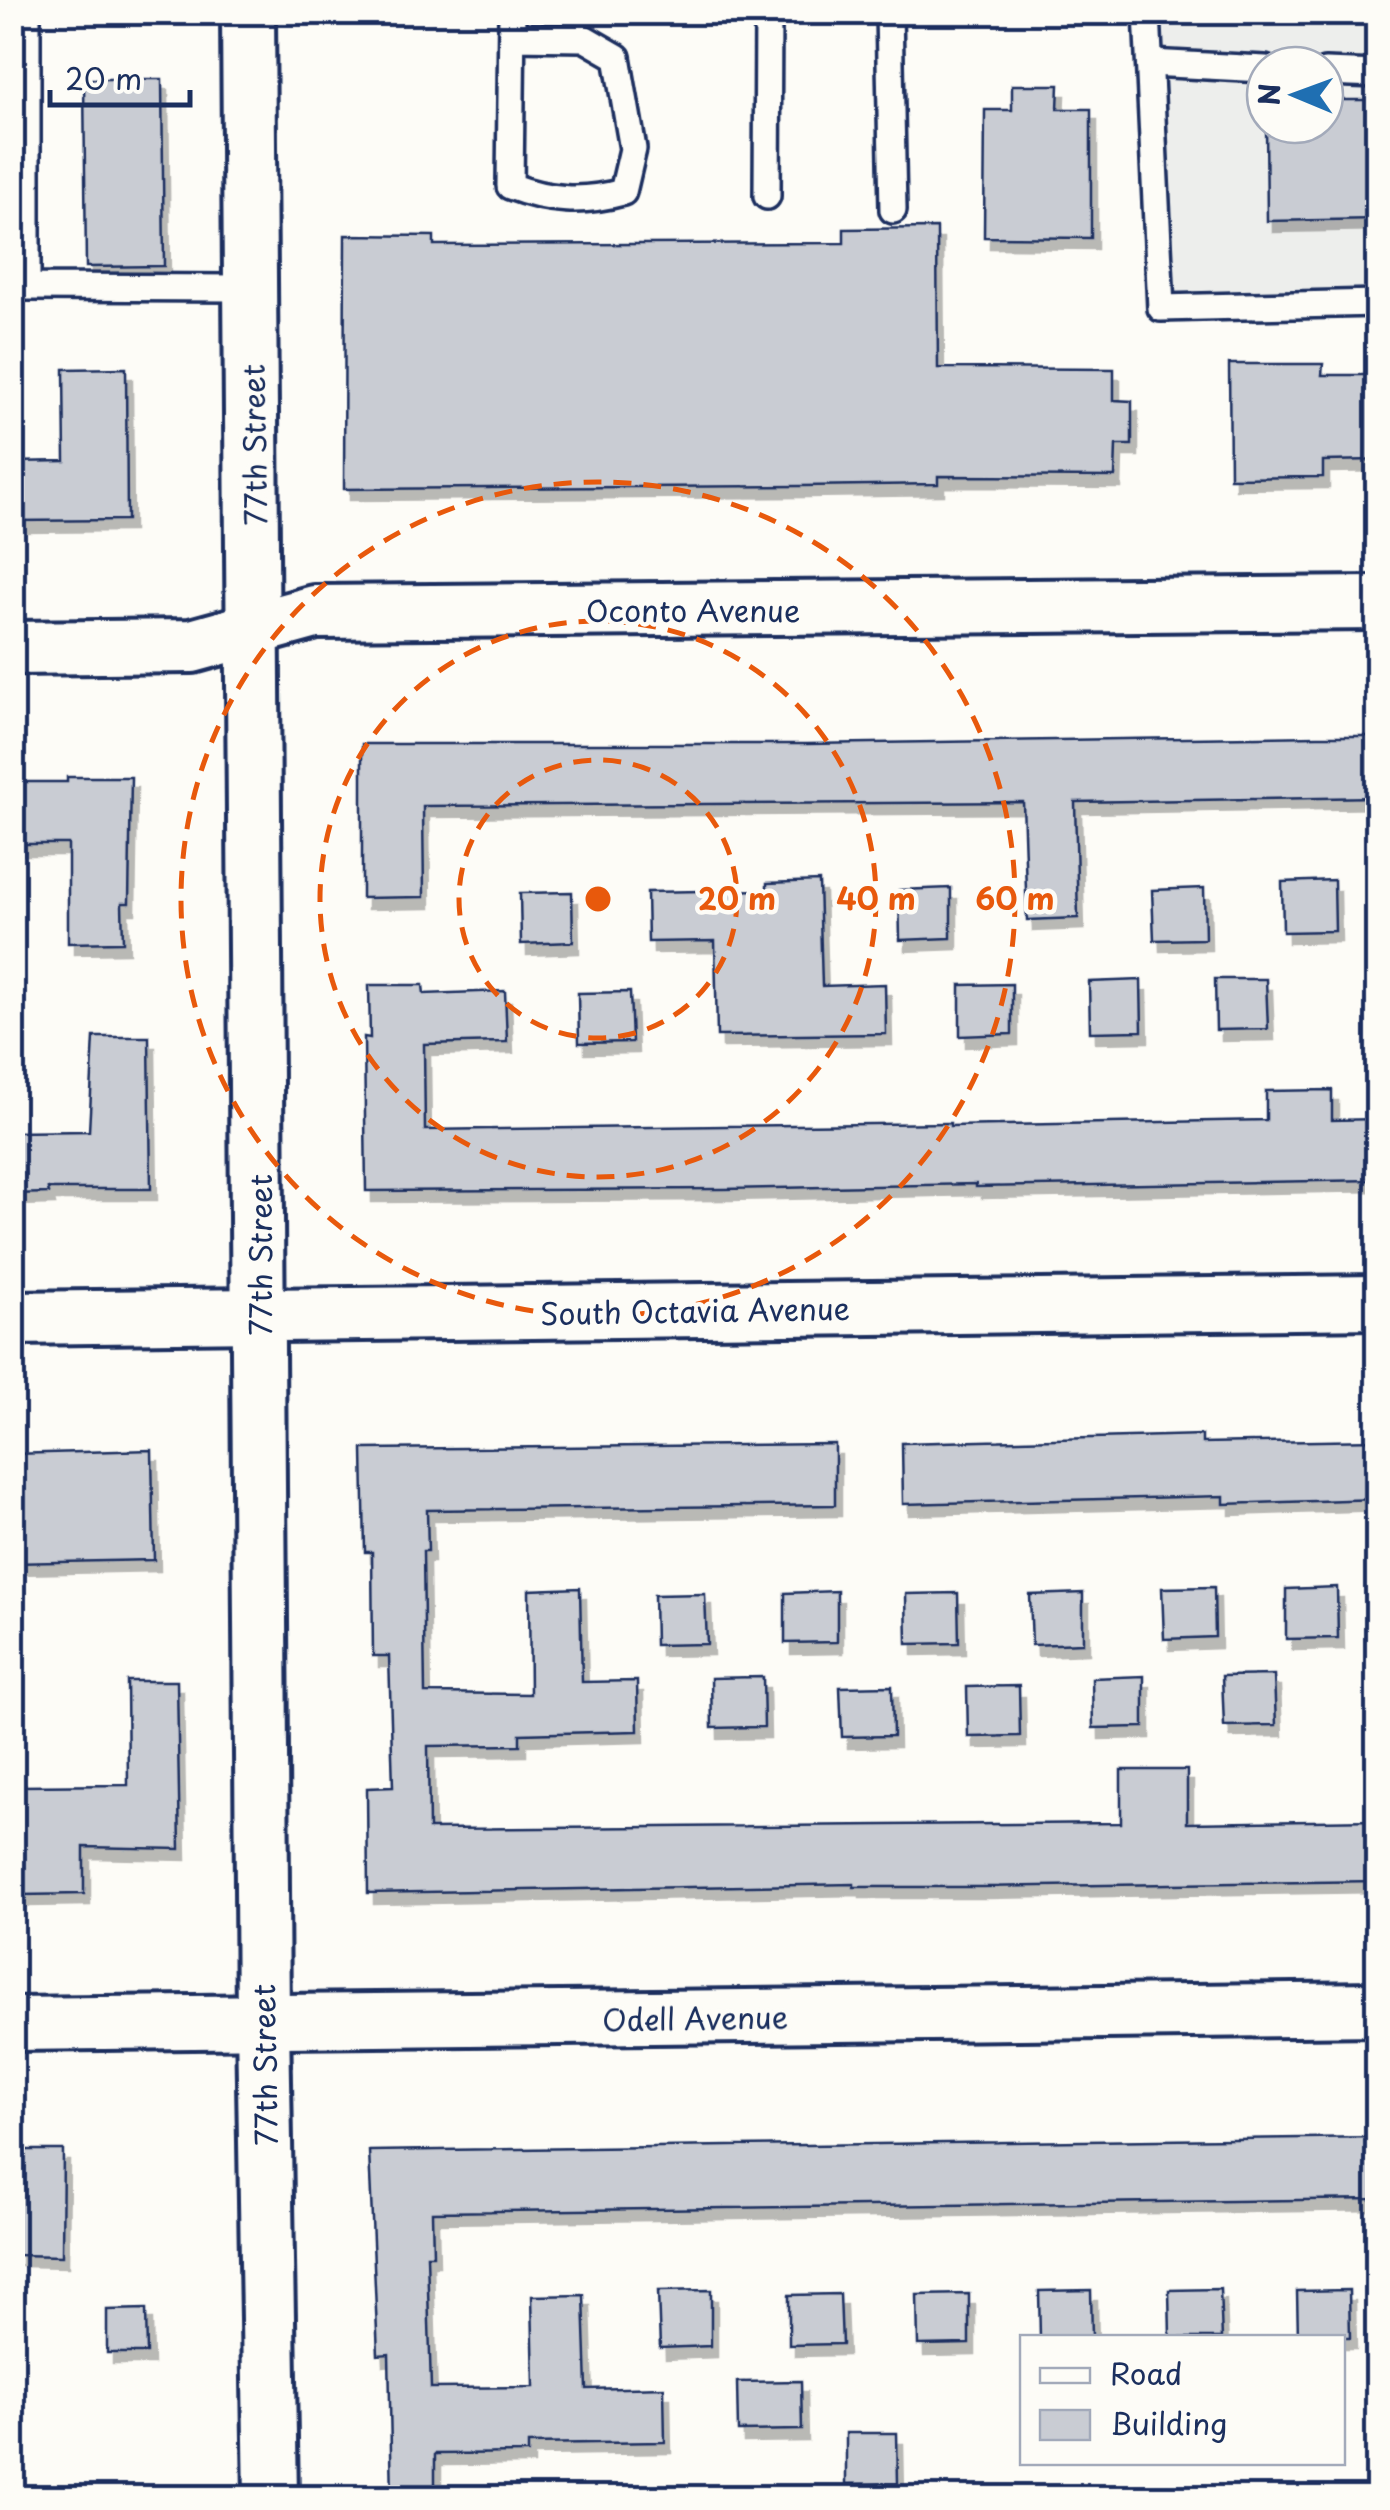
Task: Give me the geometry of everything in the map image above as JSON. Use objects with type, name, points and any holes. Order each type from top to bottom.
[{"type":"street","name":"77th Street","points":[[248,12],[270,2498]]},
{"type":"street","name":"Oconto Avenue","points":[[12,648],[192,646],[315,612],[1378,604]]},
{"type":"street","name":"South Octavia Avenue","points":[[12,1318],[1378,1302]]},
{"type":"street","name":"Odell Avenue","points":[[12,2024],[1378,2008]]},
{"type":"lane","points":[[28,12],[26,287],[252,288]]},
{"type":"lane","points":[[768,12],[768,196]]},
{"type":"lane","points":[[888,12],[893,210]]},
{"type":"lane","points":[[1147,12],[1161,308],[1378,303]]},
{"type":"lane","points":[[512,25],[584,38],[617,57],[633,149],[623,192],[592,200],[535,196],[510,186],[512,25]]},
{"type":"lane","points":[[1150,63],[1245,67]]},
{"type":"lane","points":[[1345,73],[1378,74]]},
{"type":"shaded area","points":[[1138,13],[1377,13],[1377,312],[1144,314]]},
{"type":"building","points":[[84,79],[162,79],[164,266],[86,267]]},
{"type":"building","points":[[1012,85],[1059,85],[1058,109],[1091,109],[1091,238],[984,237],[985,110],[1012,110]]},
{"type":"building","points":[[1345,100],[1378,100],[1378,219],[1267,221],[1266,145],[1345,145]]},
{"type":"building","points":[[937,228],[938,368],[1114,369],[1114,400],[1132,401],[1132,445],[1116,445],[1115,477],[938,476],[938,484],[344,489],[345,235],[434,236],[434,245],[844,243],[844,229]]},
{"type":"building","points":[[1229,364],[1323,364],[1322,375],[1378,375],[1378,460],[1323,461],[1323,477],[1230,478]]},
{"type":"building","points":[[126,368],[127,520],[12,521],[12,462],[65,461],[64,369]]},
{"type":"building","points":[[1378,736],[1378,797],[1075,802],[1078,918],[1027,920],[1023,802],[423,806],[424,897],[362,898],[362,744],[807,744]]},
{"type":"building","points":[[67,777],[131,777],[129,903],[122,903],[123,942],[68,943],[68,844],[12,844],[12,782],[67,782]]},
{"type":"building","points":[[1334,880],[1335,931],[1283,932],[1282,882]]},
{"type":"building","points":[[819,881],[822,986],[885,984],[886,1034],[717,1036],[715,941],[648,942],[647,892],[767,890],[767,883]]},
{"type":"building","points":[[951,888],[951,938],[900,940],[899,890]]},
{"type":"building","points":[[1204,888],[1205,939],[1154,940],[1152,890]]},
{"type":"building","points":[[572,892],[573,942],[521,944],[520,893]]},
{"type":"building","points":[[1215,979],[1266,979],[1268,1029],[1216,1030]]},
{"type":"building","points":[[1141,980],[1142,1031],[1090,1032],[1089,982]]},
{"type":"building","points":[[1012,984],[1012,1034],[960,1036],[960,985]]},
{"type":"building","points":[[369,985],[423,985],[424,994],[505,991],[507,1042],[424,1044],[425,1130],[1266,1120],[1266,1091],[1332,1090],[1332,1120],[1378,1119],[1378,1180],[366,1191],[364,1037],[370,1038]]},
{"type":"building","points":[[630,992],[632,1042],[579,1043],[578,993]]},
{"type":"building","points":[[94,1037],[149,1037],[151,1189],[48,1189],[49,1193],[12,1194],[12,1132],[89,1131]]},
{"type":"building","points":[[1202,1435],[1202,1443],[1378,1440],[1378,1499],[1224,1504],[1224,1496],[903,1504],[902,1443]]},
{"type":"building","points":[[835,1444],[835,1505],[427,1510],[428,1551],[423,1551],[425,1693],[530,1694],[529,1590],[580,1588],[582,1682],[637,1681],[638,1731],[520,1734],[520,1745],[428,1746],[429,1829],[1121,1823],[1121,1770],[1187,1770],[1187,1823],[1378,1820],[1378,1881],[980,1887],[854,1884],[368,1893],[367,1788],[393,1787],[389,1656],[373,1656],[372,1552],[365,1552],[363,1449]]},
{"type":"building","points":[[152,1450],[154,1560],[12,1563],[12,1454]]},
{"type":"building","points":[[1214,1587],[1215,1637],[1164,1639],[1162,1588]]},
{"type":"building","points":[[1337,1587],[1338,1638],[1286,1639],[1286,1589]]},
{"type":"building","points":[[837,1591],[837,1642],[785,1643],[785,1593]]},
{"type":"building","points":[[958,1593],[959,1643],[907,1644],[906,1594]]},
{"type":"building","points":[[1083,1593],[1083,1643],[1032,1645],[1030,1595]]},
{"type":"building","points":[[705,1594],[707,1644],[655,1645],[654,1595]]},
{"type":"building","points":[[1274,1675],[1276,1725],[1224,1726],[1222,1676]]},
{"type":"building","points":[[1144,1676],[1144,1727],[1093,1728],[1092,1678]]},
{"type":"building","points":[[763,1677],[764,1727],[712,1728],[711,1678]]},
{"type":"building","points":[[127,1681],[177,1681],[180,1849],[84,1847],[84,1894],[20,1895],[19,1786],[128,1785]]},
{"type":"building","points":[[892,1686],[893,1736],[842,1737],[840,1687]]},
{"type":"building","points":[[1019,1686],[1020,1736],[968,1737],[967,1687]]},
{"type":"building","points":[[1378,2137],[1378,2199],[432,2212],[433,2255],[427,2255],[431,2388],[534,2387],[532,2296],[584,2295],[587,2389],[664,2387],[665,2442],[528,2444],[528,2453],[435,2454],[435,2498],[392,2498],[389,2354],[378,2355],[369,2151]]},
{"type":"building","points":[[17,2150],[63,2150],[62,2256],[16,2255]]},
{"type":"building","points":[[1220,2289],[1222,2335],[1170,2335],[1169,2290]]},
{"type":"building","points":[[711,2290],[711,2346],[660,2348],[658,2291]]},
{"type":"building","points":[[1091,2290],[1092,2335],[1040,2335],[1039,2291]]},
{"type":"building","points":[[1349,2290],[1350,2338],[1298,2335],[1297,2291]]},
{"type":"building","points":[[840,2294],[842,2344],[789,2345],[789,2295]]},
{"type":"building","points":[[969,2294],[969,2344],[918,2345],[917,2295]]},
{"type":"building","points":[[146,2309],[147,2353],[107,2353],[107,2310]]},
{"type":"building","points":[[801,2381],[802,2430],[738,2431],[737,2382]]},
{"type":"building","points":[[846,2433],[897,2433],[898,2483],[846,2484]]}]
